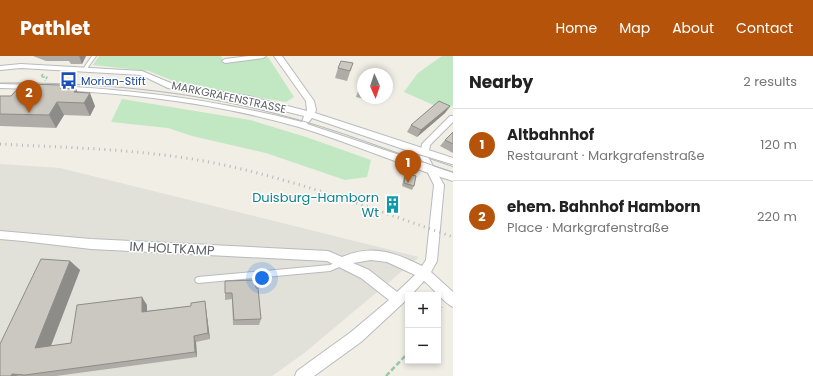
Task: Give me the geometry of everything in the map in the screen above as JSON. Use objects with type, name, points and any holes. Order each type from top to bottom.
[{"type":"street","points":[[225,61],[263,56]]},
{"type":"street","points":[[278,56],[310,101],[312,110],[311,115],[303,126]]},
{"type":"street","name":"MARKGRAFENSTRASSE","points":[[0,68],[21,66],[142,73],[171,86],[248,99],[311,115],[453,162]]},
{"type":"street","name":"MARKGRAFENSTRASSE","points":[[0,86],[141,92],[220,104],[303,126],[432,172],[453,177]]},
{"type":"street","points":[[302,376],[356,337],[398,300],[424,273],[431,261],[439,184],[424,157],[424,153],[426,144],[453,118]]},
{"type":"street","name":"IM HOLTKAMP","points":[[0,235],[23,236],[90,244],[328,256],[365,274],[398,300]]},
{"type":"street","points":[[343,262],[352,256],[370,256],[400,260],[424,273],[453,301]]},
{"type":"lane","points":[[85,69],[94,56]]},
{"type":"lane","points":[[198,280],[330,268],[343,262]]},
{"type":"path","points":[[40,87],[47,77],[41,77],[49,67]]},
{"type":"path","points":[[386,376],[405,356]]},
{"type":"shaded area","points":[[0,164],[60,168],[419,257],[303,354],[272,376],[0,376]]},
{"type":"green space","points":[[99,56],[221,56],[225,63],[268,57],[294,97],[286,102],[183,85],[149,71],[93,65]]},
{"type":"green space","points":[[442,56],[453,56],[453,105],[447,111],[404,92],[418,73]]},
{"type":"green space","points":[[122,99],[250,120],[306,137],[371,160],[367,177],[345,180],[266,153],[192,136],[168,128],[111,122]]},
{"type":"building","points":[[341,61],[353,63],[350,71],[338,68]]},
{"type":"building","points":[[22,84],[62,85],[60,88],[76,89],[74,92],[90,93],[84,103],[57,102],[49,115],[0,114],[0,96],[11,96]]},
{"type":"building","points":[[439,101],[450,106],[421,130],[411,125]]},
{"type":"building","points":[[453,132],[453,144],[445,140]]},
{"type":"building","points":[[406,173],[416,176],[414,186],[404,183]]},
{"type":"building","points":[[41,259],[70,261],[35,348],[71,343],[77,305],[142,297],[142,312],[191,306],[191,303],[205,301],[208,333],[194,336],[195,352],[25,375],[12,374],[11,376],[0,376],[0,344]]},
{"type":"building","points":[[255,280],[256,288],[258,288],[261,319],[234,320],[232,293],[225,293],[225,281]]},
{"type":"tram line","points":[[0,83],[105,86],[174,93],[208,99],[299,120],[453,172]]},
{"type":"tram line","points":[[417,154],[453,165]]},
{"type":"railway","points":[[0,144],[137,152],[219,164],[308,187],[453,237]]},
{"type":"place","name":"Morian-Stift","points":[[68,81]]},
{"type":"place","name":"ehem. Bahnhof Hamborn","points":[[29,113]]},
{"type":"place","name":"Altbahnhof","points":[[408,183]]},
{"type":"place","name":"Duisburg-Hamborn Wt","points":[[392,204]]}]
